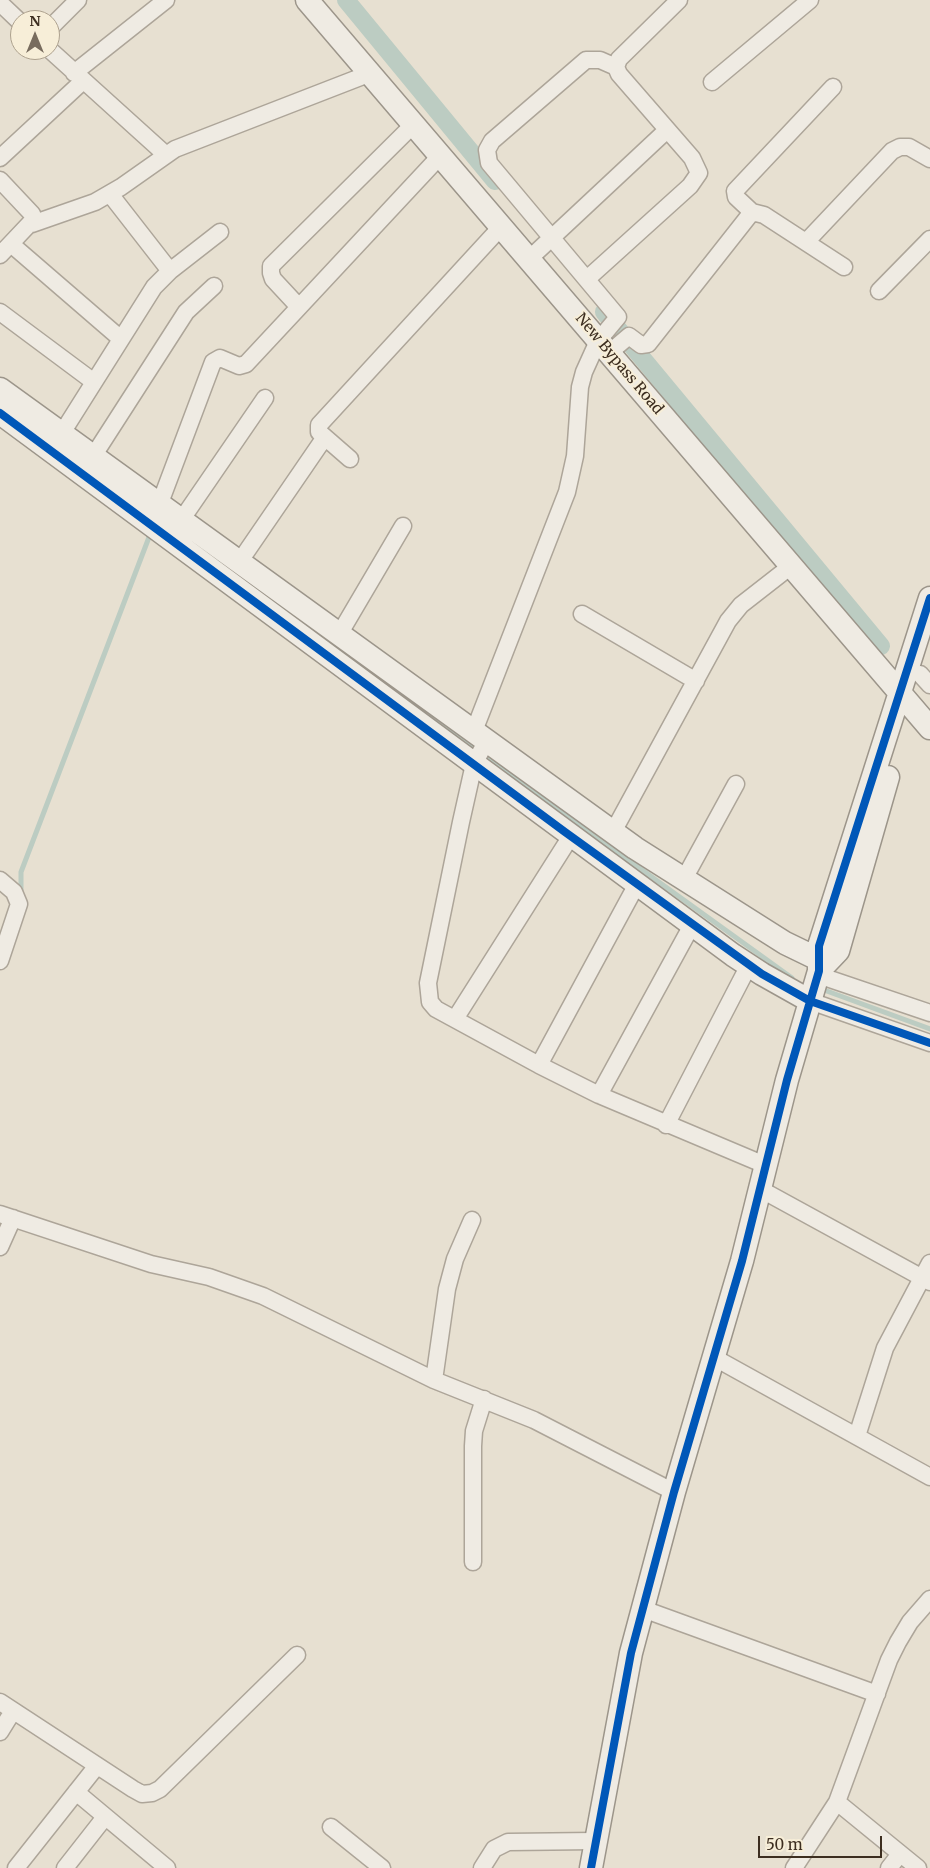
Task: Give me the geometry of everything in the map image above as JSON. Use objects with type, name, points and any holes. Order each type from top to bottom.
[{"type":"street","points":[[60,18],[78,0]]},
{"type":"street","points":[[0,158],[79,77],[166,0]]},
{"type":"street","name":"New Bypass Road","points":[[308,0],[501,227],[542,247],[791,566],[930,728]]},
{"type":"street","points":[[587,279],[697,179],[699,173],[697,165],[619,74],[616,67],[618,58],[679,0]]},
{"type":"street","points":[[712,82],[810,0]]},
{"type":"street","points":[[0,3],[10,12]]},
{"type":"street","points":[[60,59],[165,154]]},
{"type":"street","points":[[616,67],[600,60],[586,60],[492,140],[487,150],[489,163],[542,247],[587,279],[617,315],[613,337],[588,362],[580,386],[575,456],[567,492],[478,748],[428,983],[430,1002],[436,1009],[538,1065],[599,1095],[666,1125],[765,1165]]},
{"type":"street","points":[[121,339],[6,250],[32,224],[67,213],[110,194],[165,154],[371,73]]},
{"type":"street","points":[[833,87],[736,191],[736,197],[752,212],[764,214],[844,266]]},
{"type":"street","points":[[299,307],[274,279],[271,273],[272,266],[414,124]]},
{"type":"street","points":[[542,247],[667,130]]},
{"type":"street","points":[[806,242],[892,151],[900,147],[910,147],[930,159]]},
{"type":"street","points":[[160,503],[213,362],[220,358],[239,366],[246,364],[441,155]]},
{"type":"street","points":[[0,180],[32,214],[32,224]]},
{"type":"street","points":[[110,194],[170,271]]},
{"type":"street","points":[[613,337],[631,337],[641,345],[648,344],[752,212]]},
{"type":"street","points":[[350,459],[319,432],[319,424],[501,227]]},
{"type":"street","points":[[62,432],[154,287],[170,271],[220,232]]},
{"type":"street","points":[[880,291],[930,239]]},
{"type":"street","points":[[94,455],[181,318],[214,286]]},
{"type":"street","points":[[0,312],[94,382]]},
{"type":"street","points":[[0,388],[340,633],[478,748],[570,836],[748,965],[810,1001],[930,1043]]},
{"type":"street","points":[[182,519],[265,398]]},
{"type":"street","points":[[0,413],[478,748],[613,832],[785,943],[819,968],[930,1013]]},
{"type":"street","points":[[240,561],[325,437]]},
{"type":"street","points":[[340,633],[403,526]]},
{"type":"street","points":[[613,832],[728,621],[737,610],[791,566]]},
{"type":"street","points":[[591,1868],[622,1692],[674,1492],[715,1358],[819,968],[819,946],[842,872],[905,699],[930,598]]},
{"type":"street","points":[[582,614],[696,681]]},
{"type":"street","points":[[905,699],[925,680],[930,643]]},
{"type":"street","points":[[684,879],[736,784]]},
{"type":"street","points":[[455,1019],[570,836]]},
{"type":"street","points":[[0,880],[14,892],[19,904],[0,961]]},
{"type":"street","points":[[538,1065],[637,884]]},
{"type":"street","points":[[599,1095],[692,924]]},
{"type":"street","points":[[666,1125],[748,965]]},
{"type":"street","points":[[760,1189],[926,1280]]},
{"type":"street","points":[[0,1247],[6,1216],[151,1264],[209,1277],[263,1296],[434,1380],[534,1420],[674,1492]]},
{"type":"street","points":[[434,1380],[447,1290],[455,1259],[472,1220]]},
{"type":"street","points":[[856,1436],[885,1348],[926,1280],[930,1263]]},
{"type":"street","points":[[715,1358],[930,1477]]},
{"type":"street","points":[[473,1562],[474,1431],[484,1399]]},
{"type":"street","points":[[794,1868],[837,1802],[898,1642],[910,1622],[930,1600]]},
{"type":"street","points":[[643,1609],[877,1694]]},
{"type":"street","points":[[0,1732],[6,1707],[96,1767],[142,1794],[152,1793],[160,1789],[297,1655]]},
{"type":"street","points":[[16,1868],[96,1767]]},
{"type":"street","points":[[76,1792],[167,1868]]},
{"type":"street","points":[[837,1802],[918,1868]]},
{"type":"street","points":[[65,1868],[105,1817]]},
{"type":"street","points":[[331,1827],[382,1868]]},
{"type":"street","points":[[482,1868],[494,1849],[508,1842],[595,1841]]},
{"type":"street","points":[[889,1868],[900,1854]]},
{"type":"waterway","points":[[346,0],[495,181]]},
{"type":"waterway","points":[[604,312],[881,646]]},
{"type":"waterway","points":[[21,894],[21,872],[151,532]]},
{"type":"waterway","points":[[430,717],[792,978]]},
{"type":"waterway","points":[[824,990],[930,1029]]},
{"type":"cycle path","points":[[0,413],[565,832],[762,974],[810,1001],[930,1043]]},
{"type":"cycle path","points":[[591,1868],[631,1653],[674,1492],[742,1261],[787,1080],[819,971],[819,946],[930,598]]}]
